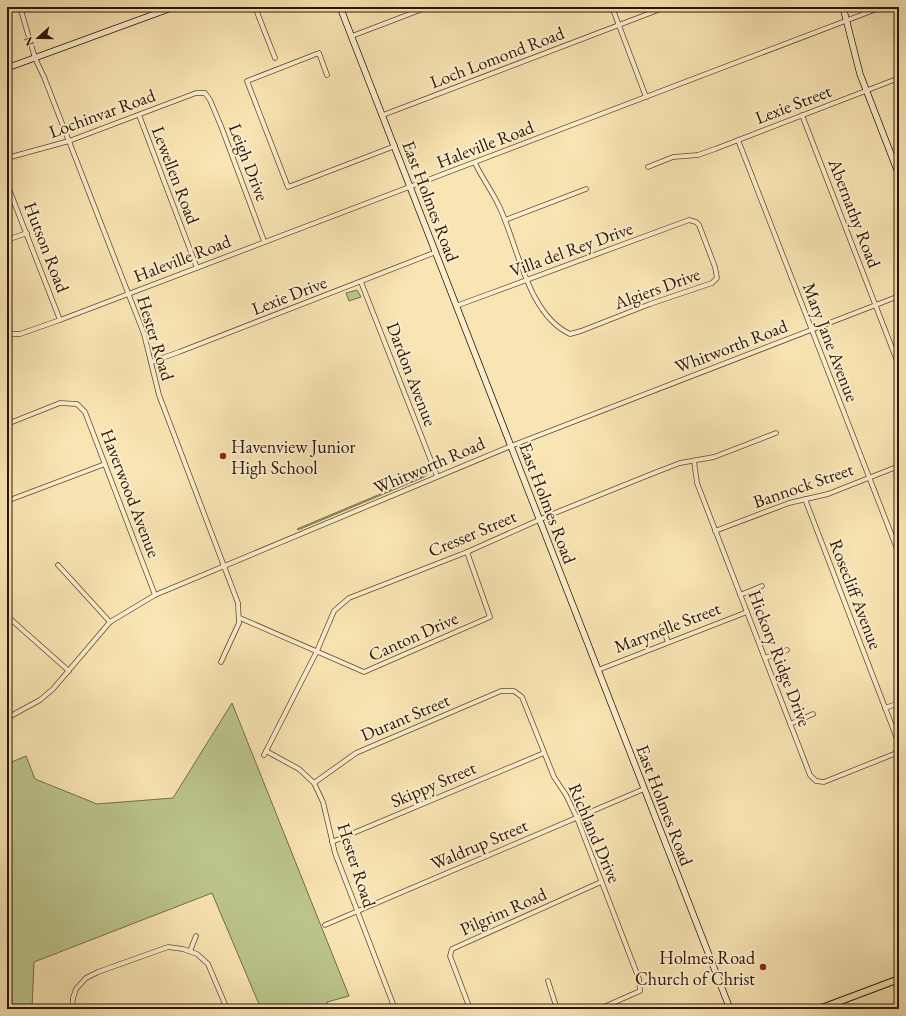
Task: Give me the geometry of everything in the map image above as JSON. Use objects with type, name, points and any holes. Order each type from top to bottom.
[{"type":"main road","points":[[7,68],[174,7]]},
{"type":"main road","name":"East Holmes Road","points":[[340,7],[730,1009]]},
{"type":"main road","points":[[843,7],[848,20],[854,54],[866,91],[899,175]]},
{"type":"main road","points":[[819,1009],[899,979]]},
{"type":"street","name":"Hester Road","points":[[20,7],[34,58],[44,78],[146,340],[159,395],[238,603],[240,618]]},
{"type":"street","points":[[255,7],[275,58]]},
{"type":"street","points":[[352,36],[428,7]]},
{"type":"street","points":[[612,7],[646,97]]},
{"type":"street","name":"Loch Lomond Road","points":[[383,115],[666,7]]},
{"type":"street","name":"Haleville Road","points":[[7,334],[20,334],[60,320],[264,241],[475,163],[882,7]]},
{"type":"street","points":[[327,75],[319,53],[247,81],[288,187],[395,146]]},
{"type":"street","name":"Lexie Street","points":[[648,167],[673,157],[698,155],[899,78]]},
{"type":"street","name":"Lochinvar Road","points":[[7,158],[69,141],[196,93],[205,93]]},
{"type":"street","name":"Leigh Drive","points":[[205,93],[210,100],[219,121],[264,241]]},
{"type":"street","name":"Lewellen Road","points":[[139,115],[197,268]]},
{"type":"street","name":"Abernathy Road","points":[[802,115],[899,366]]},
{"type":"street","name":"Mary Jane Avenue","points":[[738,140],[899,554]]},
{"type":"street","points":[[475,163],[498,204],[528,281]]},
{"type":"street","name":"Hutson Road","points":[[7,184],[60,320]]},
{"type":"street","points":[[505,220],[586,189]]},
{"type":"street","name":"Villa del Rey Drive","points":[[456,306],[528,281],[687,221],[696,222]]},
{"type":"street","name":"Algiers Drive","points":[[528,281],[539,305],[561,330],[570,334],[715,282],[715,267],[699,225],[696,222]]},
{"type":"street","points":[[7,240],[27,233]]},
{"type":"street","name":"Lexie Drive","points":[[151,362],[436,252]]},
{"type":"street","name":"Dardon Avenue","points":[[361,282],[437,476]]},
{"type":"street","name":"Whitworth Road","points":[[7,718],[40,700],[54,689],[110,622],[155,595],[511,446],[899,296]]},
{"type":"street","name":"Haverwood Avenue","points":[[7,424],[60,403],[77,404],[85,412],[155,595]]},
{"type":"street","name":"Cresser Street","points":[[265,753],[317,651],[334,610],[349,598],[467,552],[539,519],[673,466],[719,455],[776,433]]},
{"type":"street","name":"Hickory Ridge Drive","points":[[694,461],[697,484],[810,775],[816,780],[824,782],[899,752]]},
{"type":"street","points":[[7,501],[105,464]]},
{"type":"street","name":"Bannock Street","points":[[715,531],[805,499],[828,494],[899,466]]},
{"type":"street","name":"Rosecliff Avenue","points":[[805,499],[899,744]]},
{"type":"street","name":"Canton Drive","points":[[240,618],[364,672],[490,617],[467,552]]},
{"type":"street","points":[[58,565],[110,622]]},
{"type":"street","points":[[740,595],[762,586]]},
{"type":"street","name":"Marynelle Street","points":[[598,670],[746,612]]},
{"type":"street","points":[[8,618],[69,671]]},
{"type":"street","points":[[221,662],[236,631],[240,618]]},
{"type":"street","points":[[662,626],[668,642]]},
{"type":"street","points":[[765,658],[787,650]]},
{"type":"street","name":"Durant Street","points":[[314,783],[356,753],[501,691],[514,691]]},
{"type":"street","name":"Richland Drive","points":[[514,691],[522,697],[554,777],[566,795],[577,818],[639,979],[640,991],[599,1009]]},
{"type":"street","points":[[886,708],[899,703]]},
{"type":"street","points":[[790,724],[813,714]]},
{"type":"street","name":"Hester Road","points":[[265,753],[299,769],[314,783],[323,802],[332,842],[356,910],[395,1009]]},
{"type":"street","name":"Skippy Street","points":[[332,842],[544,753]]},
{"type":"street","name":"Waldrup Street","points":[[325,925],[356,910],[644,789]]},
{"type":"street","name":"Pilgrim Road","points":[[470,1009],[450,956],[452,949],[601,882]]},
{"type":"street","points":[[190,951],[196,936]]},
{"type":"street","points":[[72,1009],[76,989],[86,978],[98,972],[168,947],[190,951],[197,954],[208,964],[226,1009]]},
{"type":"street","points":[[548,981],[557,1009]]},
{"type":"green space","points":[[357,290],[361,297],[349,301],[346,293]]},
{"type":"green space","points":[[428,474],[298,530],[297,529]]},
{"type":"green space","points":[[232,703],[349,996],[327,1002],[328,1009],[261,1009],[212,893],[34,962],[32,1009],[7,1009],[7,764],[26,756],[35,779],[97,804],[173,798]]},
{"type":"place","name":"Havenview Junior High School","points":[[223,456]]},
{"type":"place","name":"Holmes Road Church of Christ","points":[[763,967]]}]
